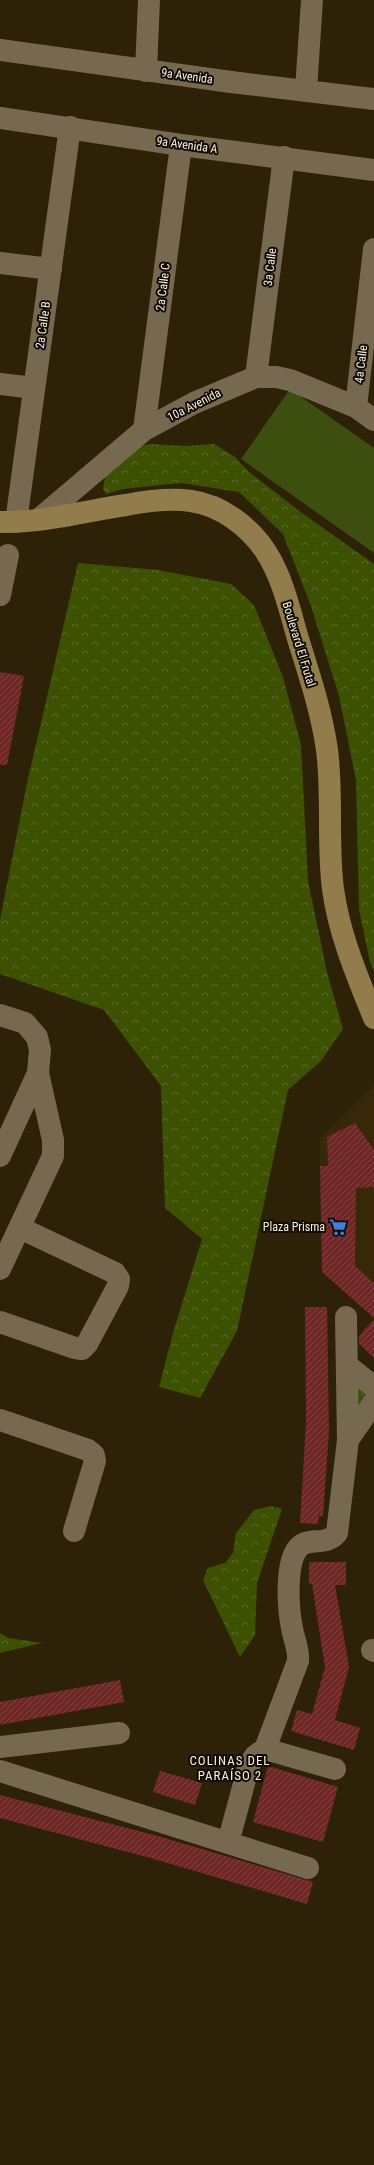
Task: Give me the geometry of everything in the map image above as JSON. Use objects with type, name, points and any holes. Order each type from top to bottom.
[{"type":"main road","name":"Boulevard El Frutal","points":[[8,522],[38,520],[137,503],[192,501],[209,505],[225,513],[254,536],[265,550],[274,566],[287,602],[321,721],[329,773],[332,876],[336,903],[348,950],[374,1018]]},
{"type":"street","points":[[146,71],[149,0]]},
{"type":"street","points":[[306,90],[312,0]]},
{"type":"street","name":"9a Avenida","points":[[0,50],[146,71],[374,99]]},
{"type":"street","name":"9a Avenida A","points":[[0,118],[70,127],[181,145],[284,157],[374,170]]},
{"type":"street","name":"2a Calle B","points":[[8,522],[34,388],[70,127]]},
{"type":"street","name":"2a Calle C","points":[[144,430],[181,145]]},
{"type":"street","name":"3a Calle","points":[[256,377],[284,157]]},
{"type":"street","name":"4a Calle","points":[[356,407],[373,262]]},
{"type":"street","points":[[0,263],[51,269]]},
{"type":"street","name":"10a Avenida","points":[[38,520],[144,430],[194,403],[256,377],[276,377],[290,380],[356,407],[374,420]]},
{"type":"street","points":[[0,384],[34,388]]},
{"type":"street","points":[[0,595],[8,555]]},
{"type":"street","points":[[0,1015],[25,1023],[37,1037],[40,1050],[38,1073],[53,1140],[53,1156],[0,1269]]},
{"type":"street","points":[[0,1156],[38,1073]]},
{"type":"street","points":[[0,1322],[75,1348],[82,1349],[87,1344],[118,1286],[119,1278],[115,1274],[20,1228]]},
{"type":"street","points":[[228,1843],[249,1765],[255,1756],[265,1748],[298,1661],[288,1596],[292,1561],[298,1547],[306,1542],[329,1540],[336,1534],[348,1440],[346,1316]]},
{"type":"street","points":[[348,1366],[374,1387]]},
{"type":"street","points":[[348,1440],[374,1402]]},
{"type":"street","points":[[0,1420],[88,1450],[94,1454],[95,1461],[74,1531]]},
{"type":"street","points":[[0,1747],[119,1733]]},
{"type":"street","points":[[265,1748],[335,1769]]},
{"type":"street","points":[[0,1771],[308,1868]]},
{"type":"shaded area","name":"Plaza Prisma","points":[[374,1085],[374,1318],[322,1272],[320,1139]]},
{"type":"green space","points":[[290,389],[374,448],[374,553],[241,459]]},
{"type":"green space","points":[[149,444],[186,446],[214,444],[235,457],[248,471],[302,513],[374,564],[374,971],[370,962],[359,910],[356,780],[339,696],[311,606],[283,534],[239,492],[181,483],[123,489],[106,494],[103,489],[105,477],[134,448]]},
{"type":"green space","points":[[78,563],[158,570],[231,584],[254,605],[283,677],[301,745],[308,881],[327,972],[343,1029],[321,1061],[288,1090],[237,1331],[200,1398],[159,1387],[173,1333],[202,1239],[165,1208],[161,1086],[104,1010],[0,974],[0,920],[27,783]]},
{"type":"green space","points":[[355,1382],[370,1396],[354,1417]]},
{"type":"green space","points":[[271,1506],[282,1509],[257,1583],[255,1635],[240,1657],[203,1580],[208,1568],[225,1563],[233,1553],[236,1533],[254,1510]]},
{"type":"green space","points":[[0,1633],[9,1638],[42,1643],[0,1653]]},
{"type":"building","points":[[0,672],[24,676],[7,765],[0,765]]},
{"type":"building","name":"Plaza Prisma","points":[[355,1123],[374,1150],[374,1187],[356,1188],[355,1266],[374,1283],[374,1318],[322,1272],[320,1166],[328,1166],[327,1137]]},
{"type":"building","points":[[305,1307],[327,1307],[329,1432],[323,1516],[319,1516],[318,1524],[300,1523],[306,1422]]},
{"type":"building","points":[[374,1319],[374,1358],[359,1344],[359,1336]]},
{"type":"building","points":[[309,1562],[346,1562],[346,1585],[335,1585],[349,1667],[335,1720],[360,1728],[354,1750],[291,1731],[297,1710],[312,1714],[325,1667],[312,1584],[309,1584]]},
{"type":"building","points":[[120,1680],[124,1702],[0,1725],[0,1702]]},
{"type":"building","points":[[268,1766],[338,1787],[323,1842],[253,1822]]},
{"type":"building","points":[[160,1771],[202,1783],[195,1805],[153,1792]]},
{"type":"building","points":[[0,1795],[158,1836],[313,1882],[307,1904],[154,1859],[0,1818]]},
{"type":"place","name":"Plaza Prisma","points":[[338,1227]]},
{"type":"district","name":"COLINAS DEL PARAÍSO 2","points":[[230,1768]]}]
